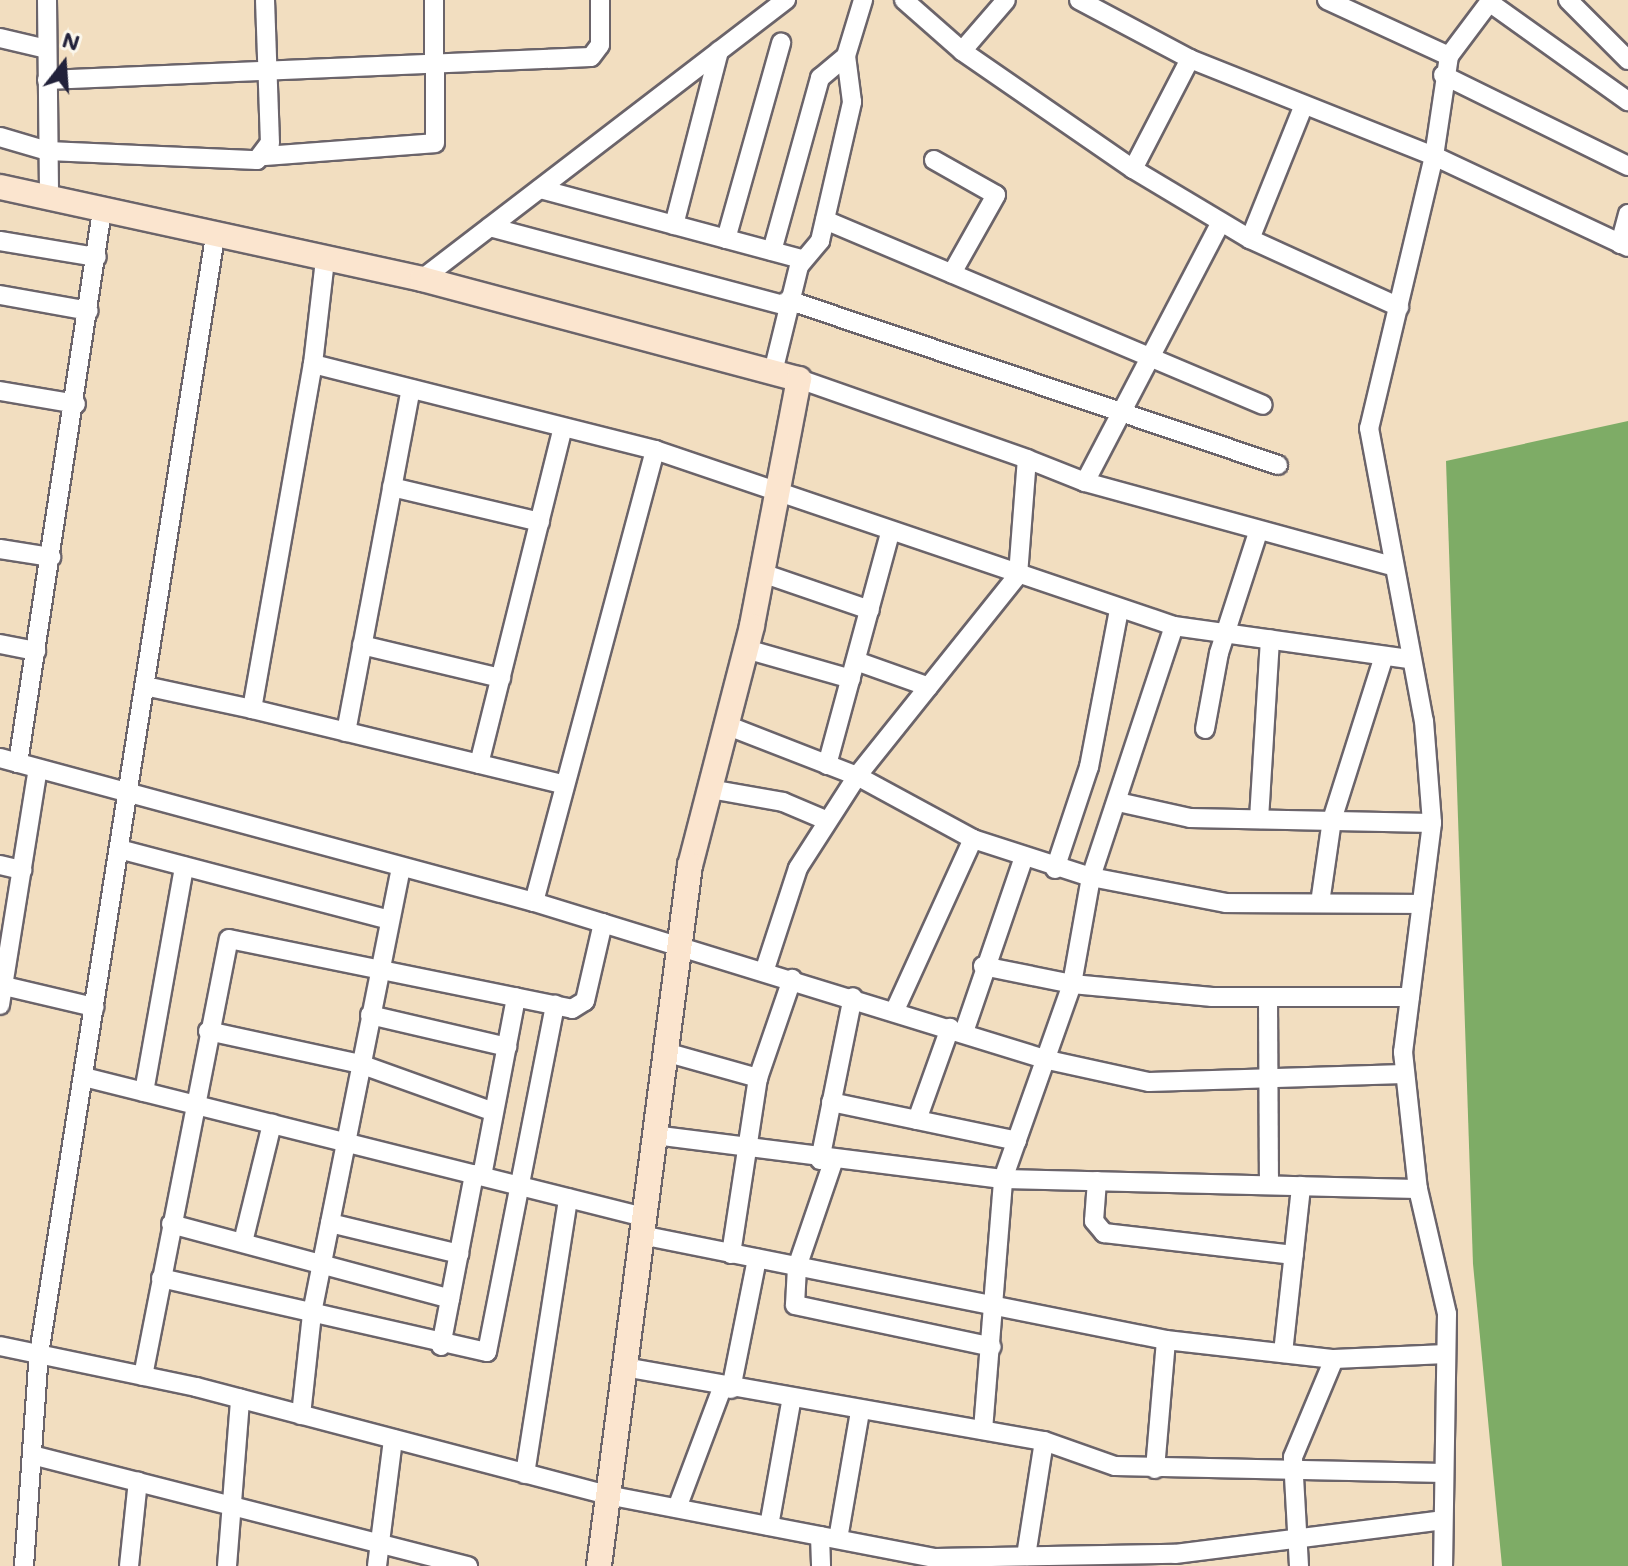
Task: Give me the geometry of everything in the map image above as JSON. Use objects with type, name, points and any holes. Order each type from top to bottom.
[{"type":"street","points":[[48,0],[49,199]]},
{"type":"street","points":[[264,156],[267,71],[265,0]]},
{"type":"street","points":[[0,137],[48,151],[264,156],[435,143],[437,63],[434,0]]},
{"type":"street","points":[[47,80],[591,57],[600,45],[600,0]]},
{"type":"street","points":[[422,279],[786,0]]},
{"type":"street","points":[[773,372],[787,303],[802,259],[816,249],[825,220],[852,102],[846,56],[863,0]]},
{"type":"street","points":[[904,0],[962,51],[1133,169],[1250,239],[1399,307]]},
{"type":"street","points":[[962,51],[1006,0]]},
{"type":"street","points":[[1079,0],[1190,59],[1434,156],[1624,245],[1628,214]]},
{"type":"street","points":[[1327,0],[1449,56]]},
{"type":"street","points":[[1568,0],[1628,60]]},
{"type":"street","points":[[1443,1566],[1447,1314],[1418,1189],[1404,1074],[1410,997],[1432,823],[1424,721],[1389,565],[1369,428],[1434,156],[1443,75],[1449,56],[1490,1],[1626,95]]},
{"type":"street","points":[[0,38],[47,49]]},
{"type":"street","points":[[726,239],[781,43]]},
{"type":"street","points":[[674,225],[719,51]]},
{"type":"street","points":[[772,251],[820,78],[846,56]]},
{"type":"street","points":[[1133,169],[1190,59]]},
{"type":"street","points":[[1443,75],[1628,166]]},
{"type":"street","points":[[1250,239],[1304,105]]},
{"type":"street","points":[[934,160],[996,195],[952,273]]},
{"type":"street","points":[[0,187],[422,279],[799,379],[1085,482],[1258,532],[1389,565]]},
{"type":"street","points":[[540,189],[802,259]]},
{"type":"street","points":[[102,211],[76,404],[36,651],[9,760],[534,902],[765,969],[1048,1060],[1149,1082],[1404,1074]]},
{"type":"street","points":[[825,220],[1262,405]]},
{"type":"street","points":[[1085,482],[1147,355],[1221,222]]},
{"type":"street","points":[[490,227],[787,303],[1121,409],[1278,465]]},
{"type":"street","points":[[24,1566],[39,1354],[215,236]]},
{"type":"street","points":[[0,241],[97,257]]},
{"type":"street","points":[[252,709],[313,364],[325,260]]},
{"type":"street","points":[[0,295],[89,311]]},
{"type":"street","points":[[313,364],[655,450],[779,488],[890,533],[1174,626],[1409,659]]},
{"type":"street","points":[[607,1566],[599,1566],[607,1495],[679,945],[710,789],[746,649],[799,379]]},
{"type":"street","points":[[346,732],[411,389]]},
{"type":"street","points":[[0,391],[76,404]]},
{"type":"street","points":[[479,764],[563,428]]},
{"type":"street","points":[[534,902],[655,450]]},
{"type":"street","points":[[765,969],[782,909],[823,819],[1018,575],[1027,459]]},
{"type":"street","points":[[392,487],[540,522]]},
{"type":"street","points":[[1205,729],[1226,633],[1258,532]]},
{"type":"street","points":[[827,765],[890,533]]},
{"type":"street","points":[[0,549],[51,557]]},
{"type":"street","points":[[762,573],[870,610]]},
{"type":"street","points":[[1055,869],[1089,767],[1119,609]]},
{"type":"street","points":[[983,1430],[995,1311],[994,1226],[1003,1179],[1048,1060],[1072,984],[1091,877],[1174,626]]},
{"type":"street","points":[[1259,819],[1270,639]]},
{"type":"street","points":[[0,644],[36,651]]},
{"type":"street","points":[[362,645],[501,678]]},
{"type":"street","points":[[746,649],[929,687]]},
{"type":"street","points":[[1320,903],[1332,820],[1384,656]]},
{"type":"street","points":[[145,686],[565,785]]},
{"type":"street","points":[[726,725],[857,776],[973,839],[1023,860],[1055,869],[1226,903],[1422,904]]},
{"type":"street","points":[[0,1005],[38,769]]},
{"type":"street","points":[[710,789],[783,802],[823,819]]},
{"type":"street","points":[[1118,802],[1190,818],[1432,823]]},
{"type":"street","points":[[895,1010],[973,839]]},
{"type":"street","points":[[119,849],[390,920]]},
{"type":"street","points":[[917,1120],[957,1030],[1023,860]]},
{"type":"street","points":[[0,865],[22,870]]},
{"type":"street","points":[[144,1092],[184,867]]},
{"type":"street","points":[[301,1415],[312,1313],[401,868]]},
{"type":"street","points":[[143,1376],[208,1031],[229,939],[555,1005],[584,1006],[603,923]]},
{"type":"street","points":[[983,966],[1072,984],[1268,999],[1410,997]]},
{"type":"street","points":[[731,1254],[743,1148],[758,1078],[792,979]]},
{"type":"street","points":[[2,986],[94,1007]]},
{"type":"street","points":[[441,1346],[459,1254],[494,1112],[516,997]]},
{"type":"street","points":[[853,997],[831,1102],[826,1161],[797,1267],[794,1298],[800,1308],[992,1347]]},
{"type":"street","points":[[1268,999],[1269,1185]]},
{"type":"street","points":[[161,1278],[479,1356],[491,1345],[555,1005]]},
{"type":"street","points":[[370,1015],[507,1047]]},
{"type":"street","points":[[208,1031],[360,1064],[494,1112]]},
{"type":"street","points":[[665,1052],[758,1078]]},
{"type":"street","points":[[84,1077],[568,1198],[642,1226],[731,1254],[995,1311],[1166,1340],[1334,1359],[1446,1354]]},
{"type":"street","points":[[831,1102],[1017,1141]]},
{"type":"street","points":[[243,1242],[272,1124]]},
{"type":"street","points":[[654,1135],[826,1161],[1003,1179],[1418,1189]]},
{"type":"street","points":[[1097,1181],[1094,1221],[1104,1233],[1294,1255]]},
{"type":"street","points":[[1283,1353],[1301,1186]]},
{"type":"street","points":[[525,1474],[568,1198]]},
{"type":"street","points":[[330,1223],[459,1254]]},
{"type":"street","points":[[171,1224],[323,1261],[450,1299]]},
{"type":"street","points":[[677,1508],[727,1388],[757,1259]]},
{"type":"street","points":[[1155,1469],[1166,1340]]},
{"type":"street","points":[[0,1346],[240,1399],[607,1495],[935,1558],[1026,1556],[1133,1560],[1443,1520]]},
{"type":"street","points":[[1299,1566],[1292,1470],[1334,1359]]},
{"type":"street","points":[[624,1367],[791,1402],[1044,1441],[1115,1466],[1444,1473]]},
{"type":"street","points":[[227,1566],[240,1399]]},
{"type":"street","points":[[769,1526],[791,1402]]},
{"type":"street","points":[[821,1566],[860,1412]]},
{"type":"street","points":[[377,1566],[393,1439]]},
{"type":"street","points":[[1026,1556],[1044,1441]]},
{"type":"street","points":[[32,1455],[468,1566]]},
{"type":"street","points":[[129,1566],[138,1481]]},
{"type":"green space","points":[[1628,421],[1628,1566],[1502,1566],[1473,1264],[1446,461]]}]
